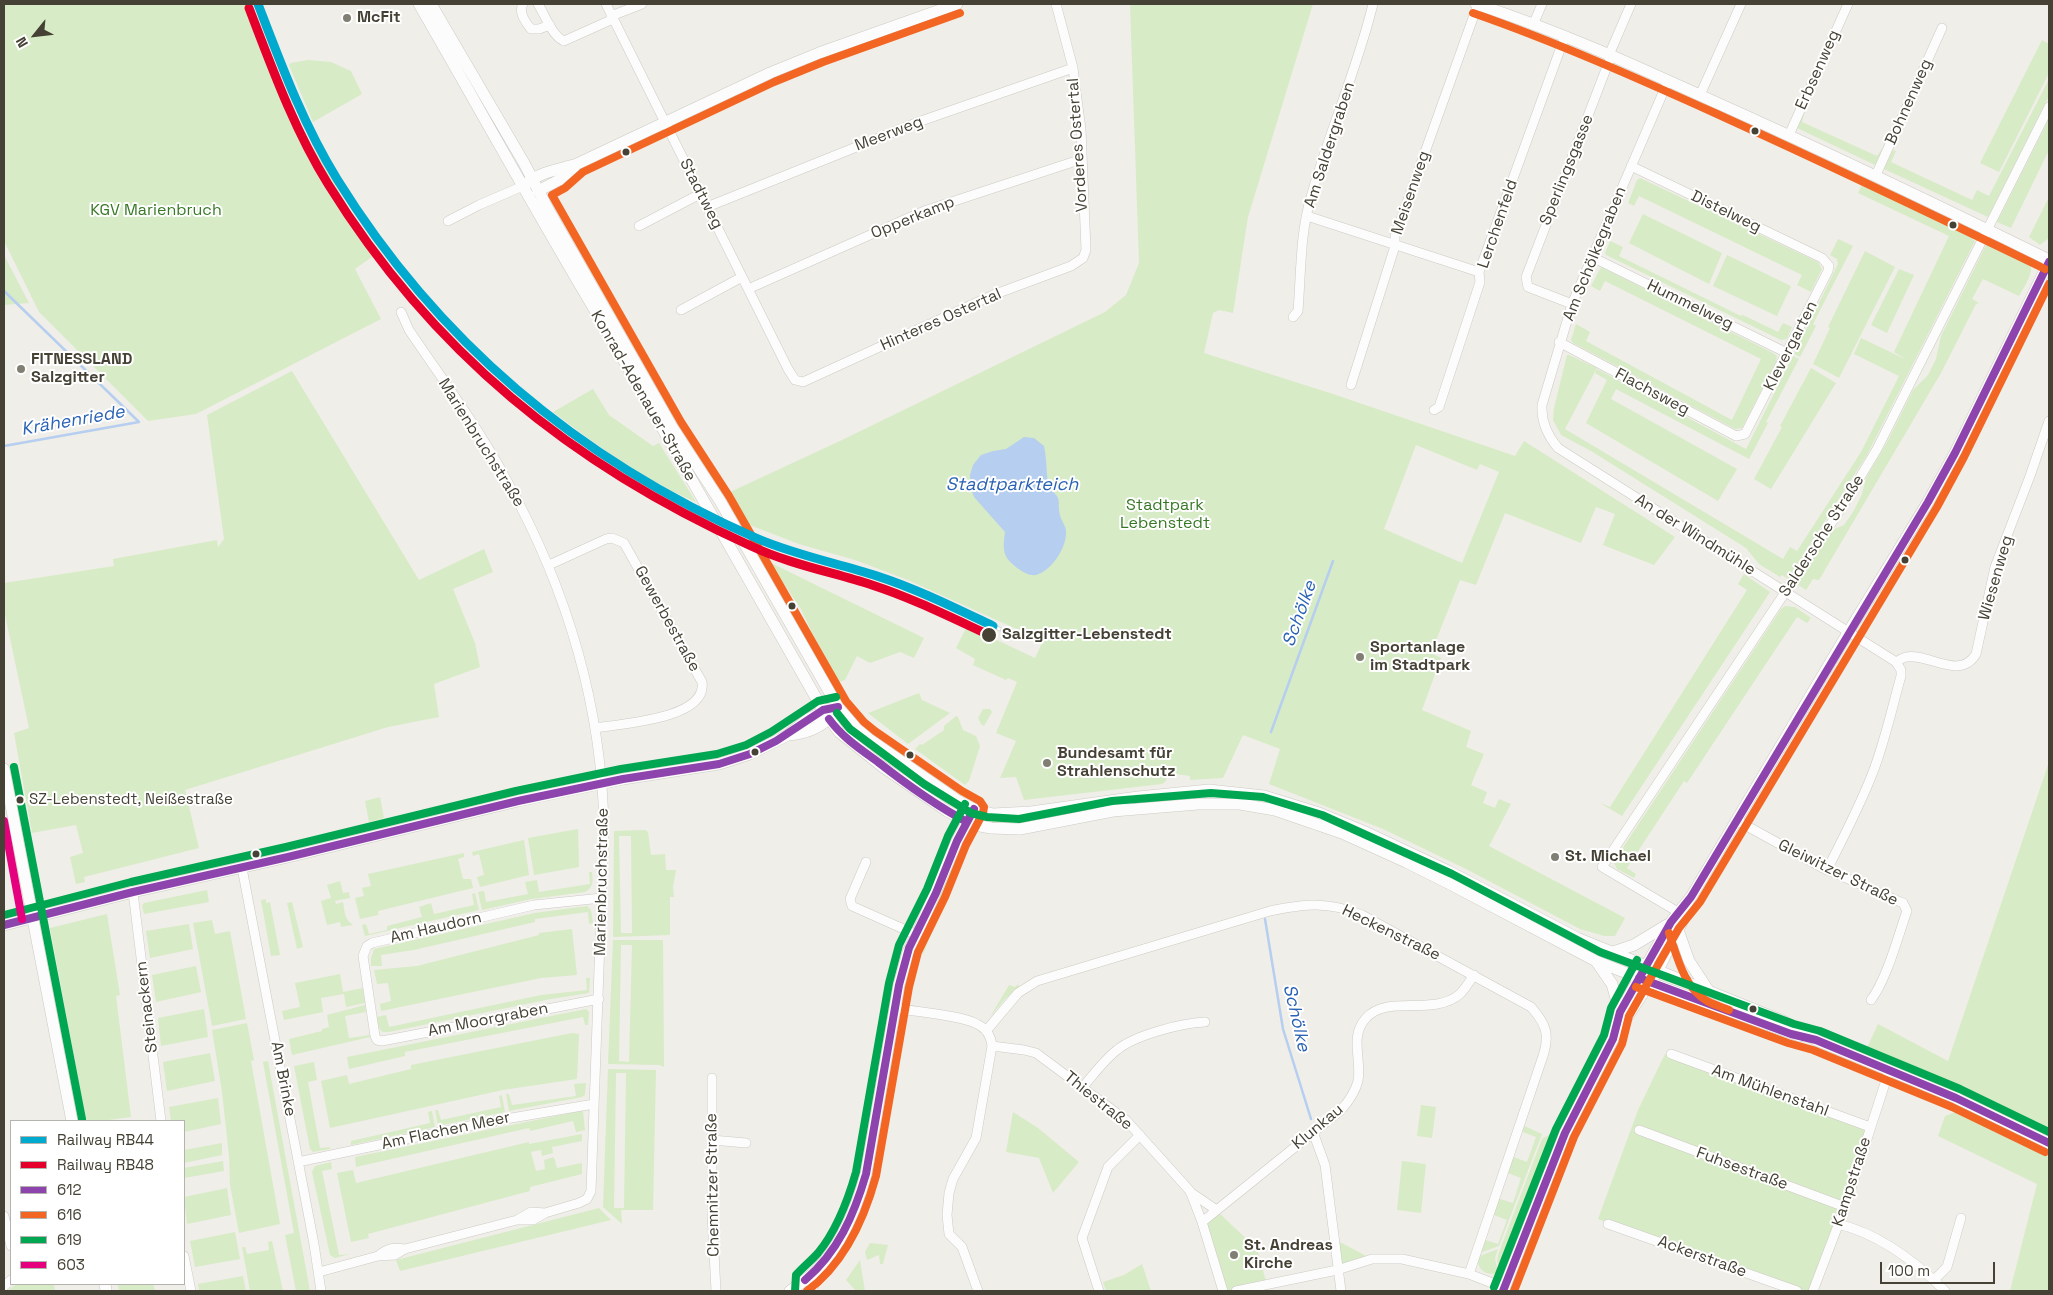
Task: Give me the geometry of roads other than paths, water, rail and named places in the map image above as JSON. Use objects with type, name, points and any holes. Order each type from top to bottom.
[{"type":"street","name":"Konrad-Adenauer-Straße","points":[[419,4],[528,182]]},
{"type":"street","name":"Konrad-Adenauer-Straße","points":[[431,4],[528,182],[565,263],[596,312],[826,715],[843,736],[883,767],[946,811],[967,822],[988,828],[1020,829],[1113,811],[1198,804],[1240,804],[1275,810],[1334,830],[1406,862],[1596,962],[1791,1034],[1816,1040]]},
{"type":"street","points":[[523,4],[521,13],[531,29],[540,30],[550,25]]},
{"type":"street","points":[[538,4],[550,25],[561,40],[564,41],[642,4]]},
{"type":"street","name":"Stadtweg","points":[[606,4],[788,369],[798,382]]},
{"type":"street","points":[[448,220],[528,182],[577,164],[770,73],[957,4]]},
{"type":"street","name":"Vorderes Ostertal","points":[[1056,4],[1072,68],[1081,129],[1086,250],[1084,258]]},
{"type":"street","name":"Am Saldergraben","points":[[1292,317],[1298,311],[1310,198],[1364,39],[1373,4]]},
{"type":"street","points":[[1236,1291],[1337,1270],[1372,1259],[1402,1258],[1469,1274],[1504,1289],[1565,1133],[1613,1040],[1658,970],[1678,912],[1688,900],[1849,631],[1897,555],[1942,477],[2049,261],[1988,228],[1668,80],[1565,36],[1477,4]]},
{"type":"street","name":"Meisenweg","points":[[1351,384],[1395,246],[1395,236],[1477,4]]},
{"type":"street","points":[[1533,24],[1542,4]]},
{"type":"street","name":"Sperlingsgasse","points":[[1572,304],[1528,287],[1526,277],[1631,4]]},
{"type":"street","points":[[1700,95],[1741,4]]},
{"type":"street","name":"Erbsenweg","points":[[1789,135],[1848,4]]},
{"type":"street","name":"Bohnenweg","points":[[1876,175],[1942,28]]},
{"type":"street","name":"Lerchenfeld","points":[[1434,410],[1439,407],[1480,282],[1479,272],[1565,36]]},
{"type":"street","name":"Meerweg","points":[[708,207],[921,121],[1072,68]]},
{"type":"street","name":"Am Schölkegraben","points":[[1546,432],[1541,415],[1542,405],[1559,342],[1572,304],[1668,80]]},
{"type":"street","name":"Saldersche Straße","points":[[1678,912],[1602,867],[1844,504],[1878,449],[2049,107]]},
{"type":"street","name":"Opperkamp","points":[[748,289],[924,211],[1082,159]]},
{"type":"street","points":[[528,182],[538,191],[559,180],[577,164]]},
{"type":"street","name":"Distelweg","points":[[1631,166],[1822,258]]},
{"type":"street","name":"Konrad-Adenauer-Straße","points":[[538,191],[672,427],[727,514],[838,707],[857,729],[869,739],[957,800],[974,809],[993,814],[1010,814],[1209,790],[1264,796],[1319,813],[1363,831],[1448,871],[1577,938],[1783,1021],[1816,1040]]},
{"type":"street","points":[[639,226],[700,194]]},
{"type":"street","points":[[1307,216],[1479,272]]},
{"type":"street","name":"Hinteres Ostertal","points":[[798,382],[809,380],[993,295],[1071,266],[1084,258]]},
{"type":"street","name":"Hummelweg","points":[[1592,258],[1787,353]]},
{"type":"street","name":"Klevergarten","points":[[1745,434],[1828,270],[1829,266],[1822,258]]},
{"type":"street","points":[[681,310],[742,276]]},
{"type":"street","name":"Marienbruchstraße","points":[[318,1272],[378,1256],[384,1251],[393,1248],[405,1249],[517,1220],[531,1212],[546,1213],[587,1199],[591,1191],[604,829],[602,783],[592,706],[573,635],[549,566],[506,478],[409,330],[402,312]]},
{"type":"street","name":"Flachsweg","points":[[1559,342],[1736,436],[1745,434]]},
{"type":"street","name":"Wiesenweg","points":[[1896,662],[1906,657],[1916,657],[1953,666],[1962,666],[1973,660],[1976,654],[1995,567],[2049,420]]},
{"type":"street","name":"An der Windmühle","points":[[1546,432],[1558,448],[1849,631]]},
{"type":"street","name":"Gewerbestraße","points":[[549,566],[606,539],[612,538],[624,543],[702,682],[703,689],[698,698],[670,716],[595,728]]},
{"type":"street","points":[[1826,870],[1862,800],[1880,753],[1901,670],[1896,662],[1849,631]]},
{"type":"street","points":[[4,925],[133,892],[242,868],[518,801],[602,783],[719,764],[750,754],[788,735],[800,735],[838,707]]},
{"type":"street","points":[[4,769],[72,1120]]},
{"type":"street","points":[[790,1291],[811,1287],[819,1268],[846,1227],[862,1187],[905,964],[912,953],[917,934],[957,841],[974,809]]},
{"type":"street","name":"Gleiwitzer Straße","points":[[1736,820],[1826,870],[1896,900],[1905,907],[1907,911],[1898,937],[1878,991],[1872,1000]]},
{"type":"street","points":[[866,862],[850,899],[852,906],[917,934]]},
{"type":"street","name":"Am Brinke","points":[[242,868],[298,1162],[320,1291]]},
{"type":"street","name":"Steinackern","points":[[133,892],[161,1120]]},
{"type":"street","name":"Am Haudorn","points":[[377,1040],[363,956],[367,946],[372,943],[534,905],[602,898]]},
{"type":"street","points":[[1613,1040],[1620,1012],[1646,965],[1674,926],[1685,916],[1688,900]]},
{"type":"street","name":"Heckenstraße","points":[[986,1031],[1018,993],[1037,981],[1231,921],[1297,905],[1318,904],[1351,911],[1532,1007],[1542,1020],[1546,1030],[1546,1046],[1469,1274]]},
{"type":"street","points":[[1613,952],[1634,945],[1674,926]]},
{"type":"street","points":[[1674,926],[1691,965],[1710,992]]},
{"type":"street","points":[[1596,962],[1612,984],[1620,1012]]},
{"type":"street","name":"Klunkau","points":[[1202,1222],[1215,1209],[1341,1110],[1352,1099],[1358,1080],[1356,1045],[1359,1030],[1366,1018],[1376,1010],[1389,1007],[1438,1006],[1460,994],[1474,976]]},
{"type":"street","name":"Am Moorgraben","points":[[377,1040],[382,1041],[599,999]]},
{"type":"street","points":[[895,1008],[964,1019],[978,1024],[990,1037],[992,1046],[976,1138],[953,1179],[949,1192],[947,1215],[949,1234],[962,1247],[978,1291]]},
{"type":"street","points":[[1083,1087],[1109,1056],[1119,1048],[1158,1031],[1187,1023],[1205,1022]]},
{"type":"street","points":[[1816,1040],[1988,1112],[2049,1143]]},
{"type":"street","name":"Thiestraße","points":[[992,1046],[1033,1052],[1126,1120],[1190,1192],[1202,1222],[1223,1291]]},
{"type":"street","name":"Am Mühlenstahl","points":[[1671,1054],[1870,1127]]},
{"type":"street","name":"Kampstraße","points":[[1813,1291],[1845,1207],[1889,1071]]},
{"type":"street","name":"Chemnitzer Straße","points":[[712,1078],[712,1214],[716,1291]]},
{"type":"street","name":"Am Flachen Meer","points":[[298,1162],[488,1122],[594,1104]]},
{"type":"street","name":"Fuhsestraße","points":[[1639,1130],[1845,1207]]},
{"type":"street","points":[[1313,1132],[1325,1164],[1340,1291]]},
{"type":"street","points":[[1099,1291],[1082,1238],[1108,1167],[1140,1135]]},
{"type":"street","points":[[712,1140],[746,1143]]},
{"type":"street","points":[[1190,1192],[1215,1209]]},
{"type":"street","points":[[4,1216],[10,1242]]},
{"type":"street","points":[[1934,1280],[1947,1267],[1962,1218]]},
{"type":"street","name":"Ackerstraße","points":[[1608,1224],[1797,1291]]},
{"type":"street","points":[[1838,1224],[1855,1228],[1899,1251],[1945,1291]]},
{"type":"street","points":[[185,1262],[190,1291]]},
{"type":"water","name":"Stadtparkteich","points":[[1024,437],[1034,438],[1044,446],[1049,489],[1059,500],[1060,515],[1066,531],[1063,546],[1057,558],[1047,569],[1036,575],[1024,572],[1007,558],[1004,548],[1005,532],[974,497],[970,486],[970,475],[973,465],[981,455],[1006,449]]},
{"type":"waterway","name":"Krähenriede","points":[[4,291],[139,422],[4,446]]},
{"type":"waterway","name":"Schölke","points":[[1271,732],[1333,561]]},
{"type":"waterway","name":"Schölke","points":[[1265,919],[1283,1029],[1311,1119]]},
{"type":"railway","points":[[993,626],[1022,639]]},
{"type":"rail line","name":"RB44","points":[[258,4],[303,115],[337,179],[377,238],[420,293],[468,344],[519,391],[573,434],[631,472],[692,507],[771,544],[892,581],[993,626]]},
{"type":"rail line","name":"RB48","points":[[249,8],[284,98],[328,184],[369,244],[413,300],[460,351],[511,398],[566,440],[624,479],[686,514],[765,552],[795,563],[887,590],[989,635]]},
{"type":"place","name":"McFit","points":[[347,18]]},
{"type":"place","name":"FITNESSLAND Salzgitter","points":[[21,369]]},
{"type":"place","name":"Salzgitter-Lebenstedt","points":[[989,635]]},
{"type":"place","name":"Sportanlage im Stadtpark","points":[[1360,657]]},
{"type":"place","name":"Bundesamt für Strahlenschutz","points":[[1047,763]]},
{"type":"place","name":"SZ-Lebenstedt, Neißestraße","points":[[20,800]]},
{"type":"place","name":"St. Michael","points":[[1555,857]]},
{"type":"place","name":"St. Andreas Kirche","points":[[1234,1255]]},
{"type":"park label","name":"KGV Marienbruch","points":[[156,211]]},
{"type":"park label","name":"Stadtpark Lebenstedt","points":[[1165,515]]}]
